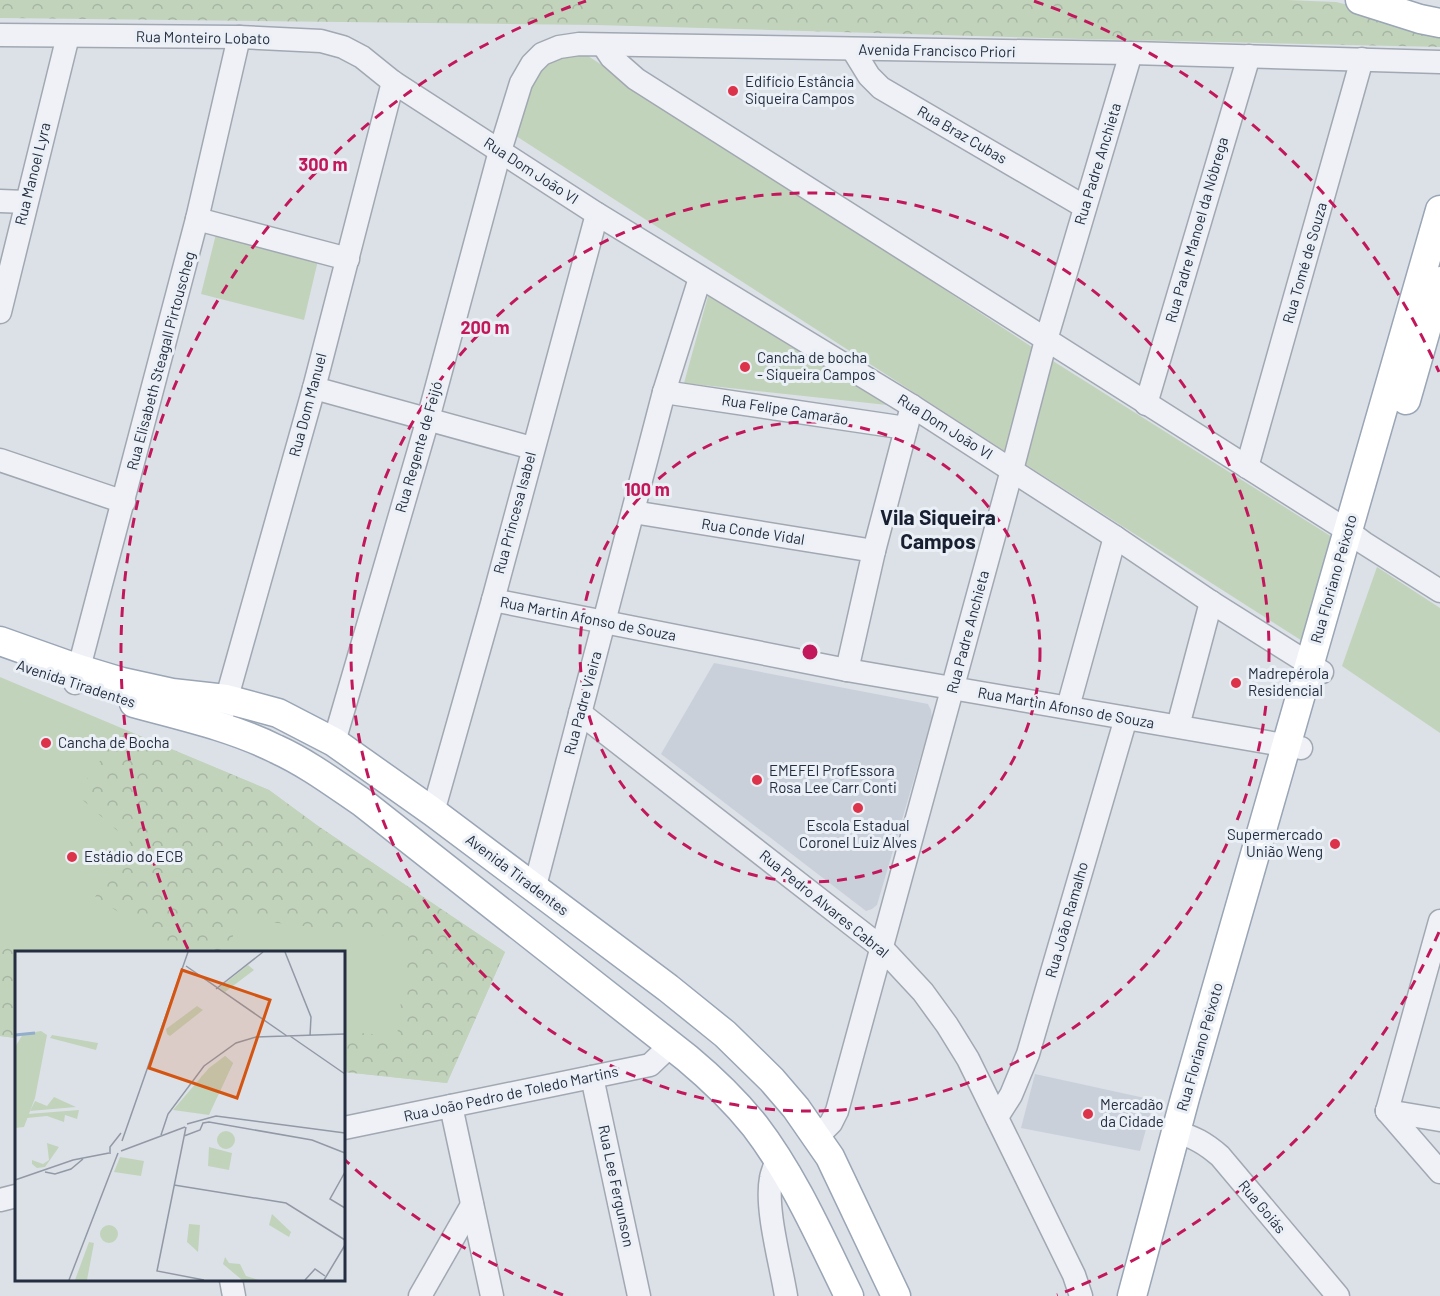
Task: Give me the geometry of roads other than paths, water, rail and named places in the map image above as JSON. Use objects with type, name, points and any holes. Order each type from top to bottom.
[{"type":"main road","points":[[1360,0],[1420,19],[1440,21]]},
{"type":"main road","points":[[1425,0],[1440,21]]},
{"type":"main road","name":"Rua Floriano Peixoto","points":[[1427,320],[1440,210]]},
{"type":"main road","name":"Rua Floriano Peixoto","points":[[1132,1296],[1184,1135],[1316,668],[1356,537],[1440,281]]},
{"type":"main road","name":"Avenida Tiradentes","points":[[0,641],[77,676],[116,698],[219,727],[277,749],[317,771],[363,803],[671,1045],[723,1091],[755,1126],[777,1160],[847,1296]]},
{"type":"main road","name":"Avenida Tiradentes","points":[[0,658],[77,676],[172,693],[226,699],[278,713],[334,742],[433,812],[535,886],[578,922],[668,988],[725,1034],[772,1080],[818,1137],[830,1157],[896,1296]]},
{"type":"main road","name":"Rua Floriano Peixoto","points":[[1152,1296],[1184,1135]]},
{"type":"street","name":"Rua Monteiro Lobato","points":[[0,35],[239,37],[321,41],[343,47],[363,57],[393,82]]},
{"type":"street","name":"Rua Manoel Lyra","points":[[0,312],[68,36]]},
{"type":"street","name":"Rua Elisabeth Steagall Pirtouscheg","points":[[77,676],[197,219],[239,37]]},
{"type":"street","name":"Avenida Francisco Priori","points":[[500,151],[520,83],[532,64],[542,54],[559,47],[579,44],[1131,53],[1440,62]]},
{"type":"street","points":[[603,45],[611,57],[636,79],[1440,591]]},
{"type":"street","name":"Rua Braz Cubas","points":[[853,50],[869,76],[881,88],[1085,207]]},
{"type":"street","name":"Rua Padre Anchieta","points":[[818,1137],[831,1123],[837,1111],[1046,340],[1131,53]]},
{"type":"street","name":"Rua Padre Manoel da Nóbrega","points":[[1146,404],[1249,56]]},
{"type":"street","name":"Rua Tomé de Souza","points":[[1247,467],[1362,59]]},
{"type":"street","name":"Rua Dom João VI","points":[[393,82],[597,214],[912,406],[1115,537],[1210,602],[1316,668]]},
{"type":"street","name":"Rua Dom Manuel","points":[[219,727],[314,388],[393,82]]},
{"type":"street","name":"Rua Regente de Feijó","points":[[334,742],[428,419],[500,151]]},
{"type":"street","points":[[0,201],[26,202]]},
{"type":"street","name":"Rua Princesa Isabel","points":[[433,812],[597,214]]},
{"type":"street","points":[[197,219],[348,259]]},
{"type":"street","name":"Rua Padre Vieira","points":[[535,886],[664,392],[700,278]]},
{"type":"street","points":[[314,388],[532,448]]},
{"type":"street","name":"Rua Felipe Camarão","points":[[664,392],[906,429]]},
{"type":"street","points":[[847,670],[874,551],[912,406]]},
{"type":"street","points":[[0,460],[124,502]]},
{"type":"street","name":"Rua Conde Vidal","points":[[633,512],[874,551]]},
{"type":"street","points":[[1068,707],[1115,537]]},
{"type":"street","name":"Rua Martin Afonso de Souza","points":[[493,600],[847,670],[1294,746]]},
{"type":"street","points":[[1178,726],[1210,602]]},
{"type":"street","name":"Rua Pedro Alvares Cabral","points":[[580,712],[882,948],[923,992],[968,1059],[1077,1286],[1098,1296]]},
{"type":"street","name":"Rua João Ramalho","points":[[997,1117],[1016,1085],[1028,1054],[1126,718]]},
{"type":"street","points":[[1387,1111],[1440,921]]},
{"type":"street","name":"Rua João Pedro de Toledo Martins","points":[[345,1128],[650,1065],[671,1045]]},
{"type":"street","name":"Rua Lee Fergunson","points":[[592,1077],[639,1296]]},
{"type":"street","points":[[451,1106],[492,1296]]},
{"type":"street","points":[[1387,1111],[1440,1120]]},
{"type":"street","points":[[1387,1111],[1440,1172]]},
{"type":"street","name":"Rua Goiás","points":[[1184,1135],[1206,1144],[1220,1156],[1338,1296]]},
{"type":"street","points":[[777,1160],[771,1178],[771,1204],[786,1296]]},
{"type":"street","points":[[0,1200],[15,1196]]},
{"type":"street","points":[[420,1296],[472,1205]]},
{"type":"street","points":[[231,1281],[234,1296]]},
{"type":"place","name":"Edifício Estância Siqueira Campos","points":[[733,91]]},
{"type":"place","name":"Cancha de bocha - Siqueira Campos","points":[[745,367]]},
{"type":"place","name":"Madrepérola Residencial","points":[[1236,683]]},
{"type":"place","name":"Cancha de Bocha","points":[[46,743]]},
{"type":"place","name":"EMEFEI ProfEssora Rosa Lee Carr Conti","points":[[757,780]]},
{"type":"place","name":"Escola Estadual Coronel Luiz Alves","points":[[858,808]]},
{"type":"place","name":"Supermercado União Weng","points":[[1335,844]]},
{"type":"place","name":"Estádio do ECB","points":[[72,857]]},
{"type":"place","name":"Mercadão da Cidade","points":[[1088,1114]]},
{"type":"district","name":"Vila Siqueira Campos","points":[[938,530]]}]
